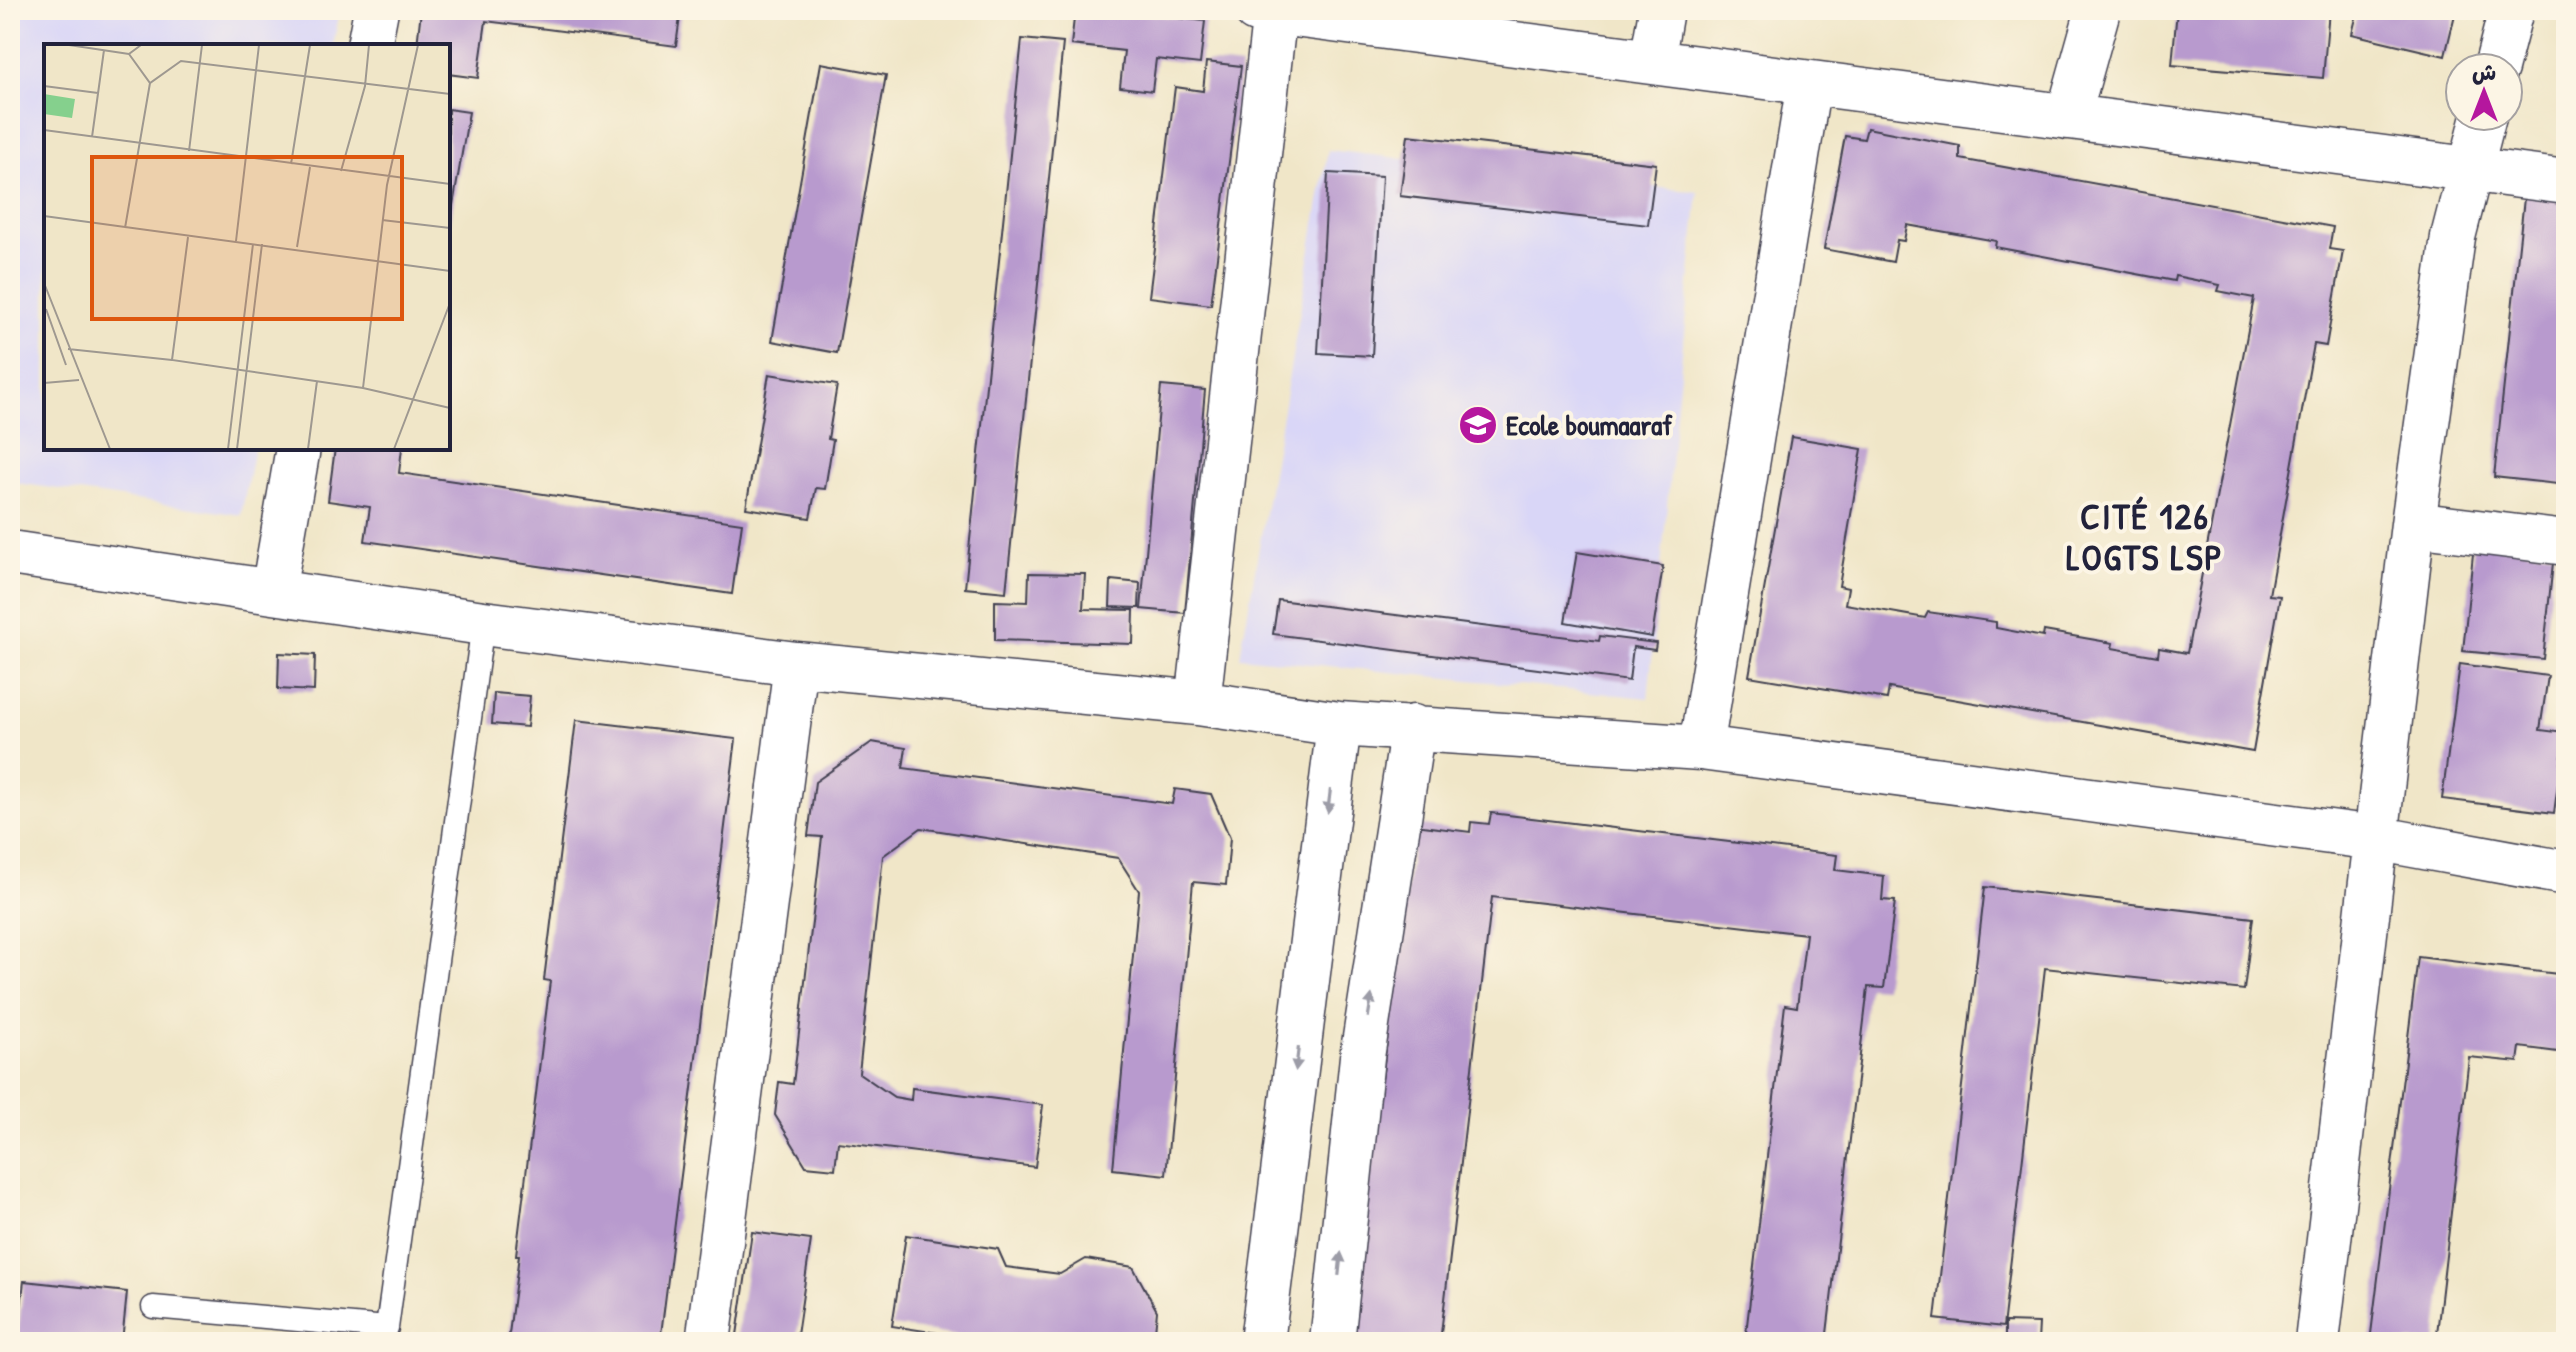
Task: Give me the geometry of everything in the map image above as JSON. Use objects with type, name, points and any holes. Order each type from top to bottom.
[{"type":"street","points":[[369,44],[376,10]]},
{"type":"street","points":[[1652,62],[1661,10]]},
{"type":"street","points":[[2068,117],[2098,10]]},
{"type":"street","points":[[2500,52],[2511,10]]},
{"type":"street","points":[[1198,703],[1269,11],[2566,182]]},
{"type":"street","points":[[1701,748],[1809,83]]},
{"type":"street","points":[[2317,1342],[2413,524],[2453,237],[2480,132]]},
{"type":"street","points":[[273,592],[298,450]]},
{"type":"street","points":[[2413,524],[2566,543]]},
{"type":"street","points":[[10,553],[483,623],[796,664],[1198,703],[1339,724],[1701,748],[2375,838],[2566,873]]},
{"type":"street","points":[[708,1342],[796,664]]},
{"type":"street","points":[[1262,1342],[1339,724]]},
{"type":"street","points":[[1332,1342],[1362,1057],[1413,727]]},
{"type":"lane","points":[[153,1307],[387,1328],[483,623]]},
{"type":"shaded area","points":[[10,10],[340,10],[333,44],[44,44],[44,450],[254,450],[241,515],[10,482]]},
{"type":"shaded area","name":"Ecole boumaaraf","points":[[1328,150],[1698,192],[1648,698],[1240,657]]},
{"type":"building","points":[[421,10],[681,10],[676,46],[486,21],[478,78],[450,74],[450,44],[417,44]]},
{"type":"building","points":[[1075,10],[1106,10],[1205,21],[1200,64],[1156,59],[1152,91],[1120,87],[1124,51],[1071,45]]},
{"type":"building","points":[[2177,10],[2329,10],[2323,78],[2172,65]]},
{"type":"building","points":[[2358,10],[2456,10],[2444,56],[2352,34]]},
{"type":"building","points":[[1022,39],[1063,43],[1006,592],[965,588]]},
{"type":"building","points":[[1206,62],[1241,66],[1211,305],[1149,297],[1175,87],[1203,91]]},
{"type":"building","points":[[821,63],[886,75],[837,353],[772,341]]},
{"type":"building","points":[[450,109],[469,112],[450,223]]},
{"type":"building","points":[[1867,128],[1960,146],[1960,159],[2333,227],[2329,249],[2343,251],[2326,346],[2314,344],[2269,595],[2280,596],[2253,752],[1889,688],[1887,699],[1749,676],[1791,437],[1862,449],[1839,586],[1848,588],[1845,604],[1925,618],[1928,612],[1996,622],[1996,628],[2043,637],[2044,631],[2113,643],[2112,648],[2158,656],[2159,648],[2187,653],[2254,298],[2218,291],[2220,285],[2175,276],[2174,281],[1995,247],[1996,241],[1907,225],[1904,241],[1897,240],[1893,262],[1824,249],[1845,136],[1864,139]]},
{"type":"building","points":[[1408,135],[1656,164],[1648,225],[1400,196]]},
{"type":"building","points":[[1328,173],[1382,176],[1372,356],[1318,353]]},
{"type":"building","points":[[2525,189],[2566,194],[2566,485],[2494,477]]},
{"type":"building","points":[[769,374],[837,385],[828,439],[833,440],[825,489],[816,488],[810,518],[746,508]]},
{"type":"building","points":[[1161,386],[1205,390],[1185,613],[1141,609]]},
{"type":"building","points":[[335,450],[402,450],[399,473],[742,523],[732,594],[365,541],[370,507],[328,501]]},
{"type":"building","points":[[2474,544],[2554,553],[2543,659],[2463,651]]},
{"type":"building","points":[[1577,552],[1663,566],[1652,637],[1565,622]]},
{"type":"building","points":[[1029,573],[1085,574],[1083,609],[1134,610],[1133,644],[995,640],[995,601],[1028,602]]},
{"type":"building","points":[[1111,580],[1140,583],[1139,608],[1110,607]]},
{"type":"building","points":[[1278,600],[1599,641],[1600,636],[1656,643],[1655,650],[1633,647],[1629,681],[1273,634]]},
{"type":"building","points":[[279,653],[315,655],[314,691],[278,689]]},
{"type":"building","points":[[2460,664],[2548,676],[2540,730],[2565,733],[2554,813],[2442,799]]},
{"type":"building","points":[[494,693],[530,696],[527,727],[492,724]]},
{"type":"building","points":[[576,720],[736,739],[660,1342],[508,1342],[550,981],[544,980]]},
{"type":"building","points":[[872,742],[906,748],[903,768],[1172,804],[1175,789],[1211,794],[1230,838],[1226,885],[1193,882],[1166,1175],[1113,1169],[1139,891],[1118,858],[921,828],[883,856],[859,1073],[894,1097],[911,1100],[912,1088],[1043,1105],[1035,1167],[838,1142],[835,1169],[806,1166],[775,1115],[779,1082],[793,1084],[822,837],[808,836],[815,782]]},
{"type":"building","points":[[1491,813],[1837,855],[1835,870],[1884,876],[1882,900],[1895,901],[1884,988],[1868,987],[1826,1342],[1745,1342],[1785,1005],[1797,1007],[1806,934],[1492,897],[1440,1342],[1348,1342],[1415,825],[1470,832],[1471,822],[1489,824]]},
{"type":"building","points":[[1985,887],[2253,918],[2244,990],[2045,968],[2003,1327],[1935,1319]]},
{"type":"building","points":[[2418,957],[2566,975],[2566,1053],[2520,1047],[2518,1062],[2469,1057],[2436,1342],[2370,1342]]},
{"type":"building","points":[[752,1232],[811,1240],[796,1342],[736,1342]]},
{"type":"building","points":[[906,1235],[998,1249],[1006,1267],[1060,1274],[1086,1259],[1133,1267],[1157,1311],[1154,1342],[996,1342],[892,1326]]},
{"type":"building","points":[[24,1281],[127,1292],[122,1342],[17,1342]]},
{"type":"building","points":[[2005,1322],[2039,1323],[2038,1342],[2005,1342]]},
{"type":"place","name":"Ecole boumaaraf","points":[[1478,425]]},
{"type":"district","name":"CITÉ 126 LOGTS LSP","points":[[2145,536]]}]
